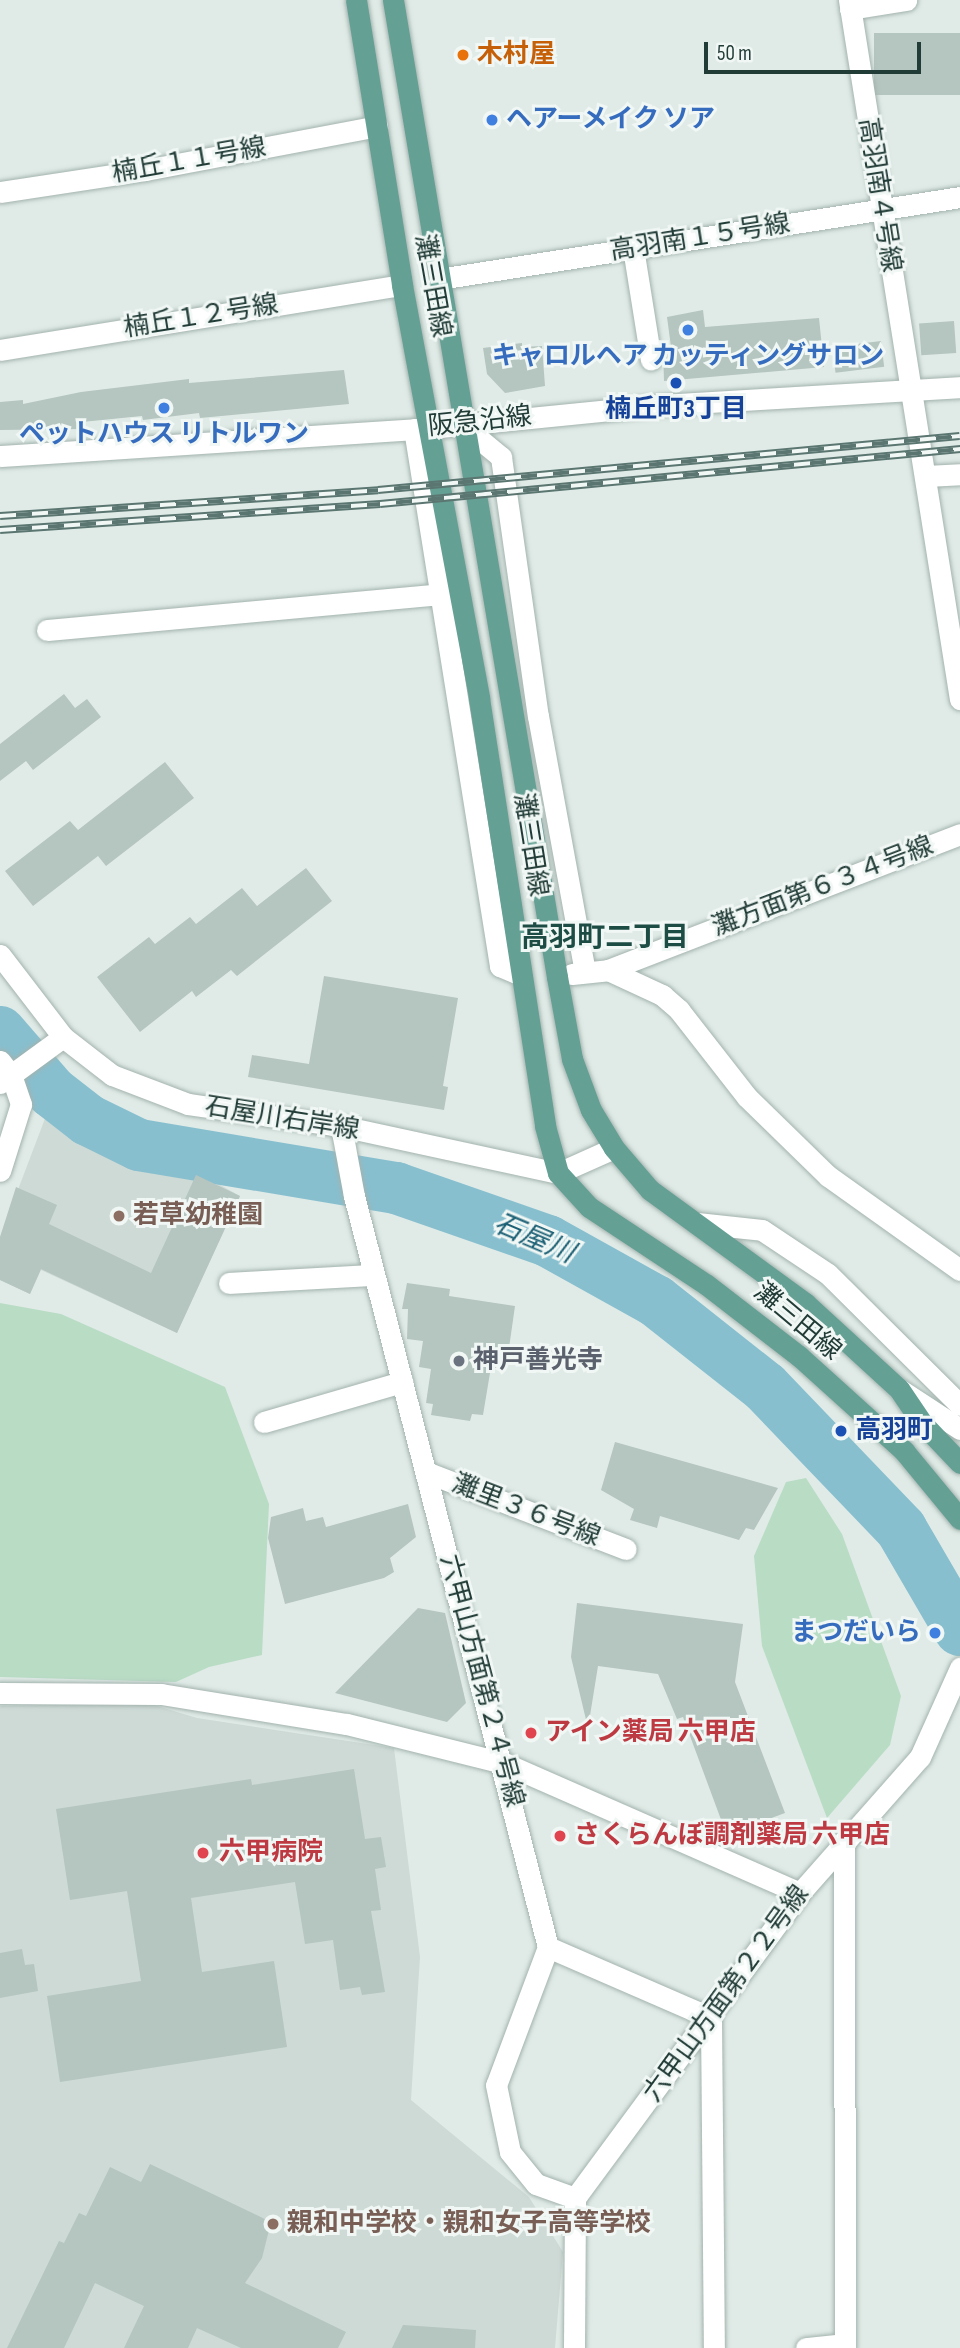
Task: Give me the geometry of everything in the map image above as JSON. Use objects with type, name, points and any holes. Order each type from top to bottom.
[{"type":"main road","name":"灘三田線","points":[[356,0],[402,285],[422,429],[479,698],[545,1126],[558,1173],[589,1207],[707,1285],[799,1356],[904,1451],[960,1519]]},
{"type":"main road","name":"灘三田線","points":[[393,0],[461,424],[557,977],[572,1059],[591,1110],[614,1148],[650,1190],[797,1296],[899,1389],[922,1423],[960,1463]]},
{"type":"street","points":[[850,4],[906,0]]},
{"type":"street","name":"高羽南４号線","points":[[850,4],[960,699]]},
{"type":"street","name":"楠丘１１号線","points":[[0,192],[145,170],[377,126]]},
{"type":"street","name":"高羽南１５号線","points":[[439,279],[960,197]]},
{"type":"street","points":[[634,247],[651,359]]},
{"type":"street","name":"楠丘１２号線","points":[[0,349],[402,285]]},
{"type":"street","name":"阪急沿線","points":[[0,456],[422,429],[660,405],[960,387]]},
{"type":"street","points":[[461,424],[501,457],[540,728],[585,971]]},
{"type":"street","points":[[422,429],[441,594],[500,966],[521,975]]},
{"type":"street","points":[[926,477],[960,474]]},
{"type":"street","points":[[47,630],[441,594]]},
{"type":"street","name":"灘方面第６３４号線","points":[[608,970],[960,835]]},
{"type":"street","name":"石屋川右岸線","points":[[0,955],[63,1037],[112,1075],[188,1104],[341,1126],[558,1173]]},
{"type":"street","points":[[557,977],[585,971],[608,970],[662,995],[679,1010],[747,1097],[828,1176],[960,1270]]},
{"type":"street","points":[[0,1171],[20,1104],[4,1073],[63,1037]]},
{"type":"street","name":"六甲山方面第２４号線","points":[[341,1126],[354,1196],[504,1763],[548,1947]]},
{"type":"street","points":[[558,1173],[614,1148]]},
{"type":"street","points":[[697,1223],[762,1230],[828,1274],[960,1405]]},
{"type":"street","points":[[229,1283],[374,1275]]},
{"type":"street","points":[[264,1422],[402,1382]]},
{"type":"street","points":[[899,1389],[960,1429]]},
{"type":"street","name":"灘里３６号線","points":[[426,1472],[626,1549]]},
{"type":"street","name":"六甲山方面第２２号線","points":[[575,2197],[711,2018],[800,1893],[920,1757],[958,1672]]},
{"type":"street","points":[[0,1693],[162,1694],[347,1724],[504,1763],[800,1893]]},
{"type":"street","points":[[806,2348],[845,2346],[844,1841]]},
{"type":"street","points":[[574,2348],[575,2197],[536,2184],[510,2152],[496,2085],[548,1947],[711,2018],[713,2348]]},
{"type":"shaded area","name":"若草幼稚園","points":[[49,1108],[93,1143],[125,1157],[195,1171],[240,1196],[177,1333],[41,1270],[30,1294],[0,1280],[0,1237]]},
{"type":"shaded area","points":[[147,1703],[197,1718],[394,1748],[420,1957],[411,2100],[529,2197],[563,2252],[555,2348],[0,2348],[0,1706]]},
{"type":"green space","points":[[0,1303],[61,1314],[225,1387],[269,1504],[262,1655],[209,1667],[176,1682],[0,1677]]},
{"type":"green space","points":[[806,1478],[842,1534],[901,1696],[890,1745],[827,1818],[762,1646],[754,1556],[786,1482]]},
{"type":"building","points":[[874,33],[960,33],[960,95],[874,95]]},
{"type":"building","points":[[703,310],[705,327],[819,318],[824,367],[664,381],[663,349],[671,347],[667,317]]},
{"type":"building","points":[[954,321],[956,353],[921,355],[919,323]]},
{"type":"building","points":[[881,341],[884,367],[836,373],[832,347]]},
{"type":"building","points":[[522,343],[522,347],[542,346],[545,386],[505,393],[487,374],[483,348]]},
{"type":"building","points":[[344,370],[349,404],[200,418],[199,413],[143,420],[142,416],[82,422],[82,429],[0,430],[0,402],[23,400],[23,404],[81,392],[189,379],[189,383]]},
{"type":"building","points":[[64,694],[75,708],[87,699],[101,717],[33,770],[26,761],[0,781],[0,744]]},
{"type":"building","points":[[165,762],[194,798],[106,866],[98,856],[33,906],[5,871],[70,821],[78,830]]},
{"type":"building","points":[[306,868],[332,901],[237,976],[231,970],[196,997],[192,991],[140,1032],[97,977],[149,937],[155,944],[190,917],[196,924],[242,888],[257,906]]},
{"type":"building","points":[[324,976],[458,998],[443,1086],[448,1087],[444,1110],[248,1077],[252,1055],[309,1064]]},
{"type":"building","points":[[196,1175],[240,1196],[177,1333],[41,1269],[30,1294],[0,1280],[0,1237],[16,1187],[57,1205],[49,1224],[151,1273]]},
{"type":"building","points":[[407,1283],[450,1289],[449,1296],[515,1306],[506,1369],[491,1367],[483,1415],[472,1414],[470,1421],[431,1415],[433,1404],[426,1403],[431,1369],[419,1367],[423,1341],[407,1339],[408,1309],[402,1309]]},
{"type":"building","points":[[615,1442],[778,1488],[754,1530],[746,1528],[739,1540],[660,1516],[657,1528],[630,1520],[634,1509],[601,1490]]},
{"type":"building","points":[[408,1504],[416,1537],[390,1558],[394,1572],[384,1578],[285,1604],[268,1538],[271,1517],[303,1508],[306,1521],[323,1517],[326,1527]]},
{"type":"building","points":[[577,1603],[743,1624],[735,1682],[785,1813],[734,1832],[723,1825],[683,1717],[677,1719],[658,1674],[598,1666],[588,1728],[571,1657]]},
{"type":"building","points":[[418,1608],[445,1613],[466,1703],[447,1722],[335,1693]]},
{"type":"building","points":[[354,1769],[365,1839],[381,1837],[386,1867],[375,1869],[381,1910],[371,1911],[385,1992],[362,1995],[360,1987],[340,1990],[333,1940],[305,1944],[295,1882],[191,1898],[202,1972],[274,1961],[287,2047],[60,2082],[47,1996],[141,1981],[127,1891],[70,1900],[56,1809],[251,1779],[252,1785]]},
{"type":"building","points":[[22,1949],[25,1965],[34,1964],[38,1991],[0,1998],[0,1953]]},
{"type":"building","points":[[150,2164],[271,2222],[262,2258],[245,2283],[346,2332],[338,2348],[241,2348],[197,2328],[188,2348],[124,2348],[144,2306],[95,2283],[64,2348],[7,2348],[59,2241],[64,2243],[79,2213],[86,2216],[110,2167],[141,2182]]},
{"type":"building","points":[[403,2325],[476,2330],[475,2348],[392,2348]]},
{"type":"waterway","name":"石屋川","points":[[0,1032],[52,1092],[88,1120],[139,1145],[396,1188],[548,1241],[656,1301],[765,1387],[901,1529],[960,1630]]},
{"type":"railway","points":[[0,516],[378,490],[960,436]]},
{"type":"railway","points":[[0,530],[380,504],[960,449]]},
{"type":"place","name":"木村屋","points":[[463,55]]},
{"type":"place","name":"ヘアーメイク ソア","points":[[492,120]]},
{"type":"place","name":"キャロルヘア カッティングサロン","points":[[688,330]]},
{"type":"place","name":"楠丘町3丁目","points":[[676,383]]},
{"type":"place","name":"ペットハウス リトルワン","points":[[164,408]]},
{"type":"place","name":"若草幼稚園","points":[[119,1216]]},
{"type":"place","name":"神戸善光寺","points":[[459,1361]]},
{"type":"place","name":"高羽町","points":[[841,1431]]},
{"type":"place","name":"まつだいら","points":[[935,1633]]},
{"type":"place","name":"アイン薬局 六甲店","points":[[531,1733]]},
{"type":"place","name":"さくらんぼ調剤薬局 六甲店","points":[[560,1836]]},
{"type":"place","name":"六甲病院","points":[[203,1853]]},
{"type":"place","name":"親和中学校・親和女子高等学校","points":[[273,2224]]},
{"type":"district","name":"高羽町二丁目","points":[[605,938]]}]
